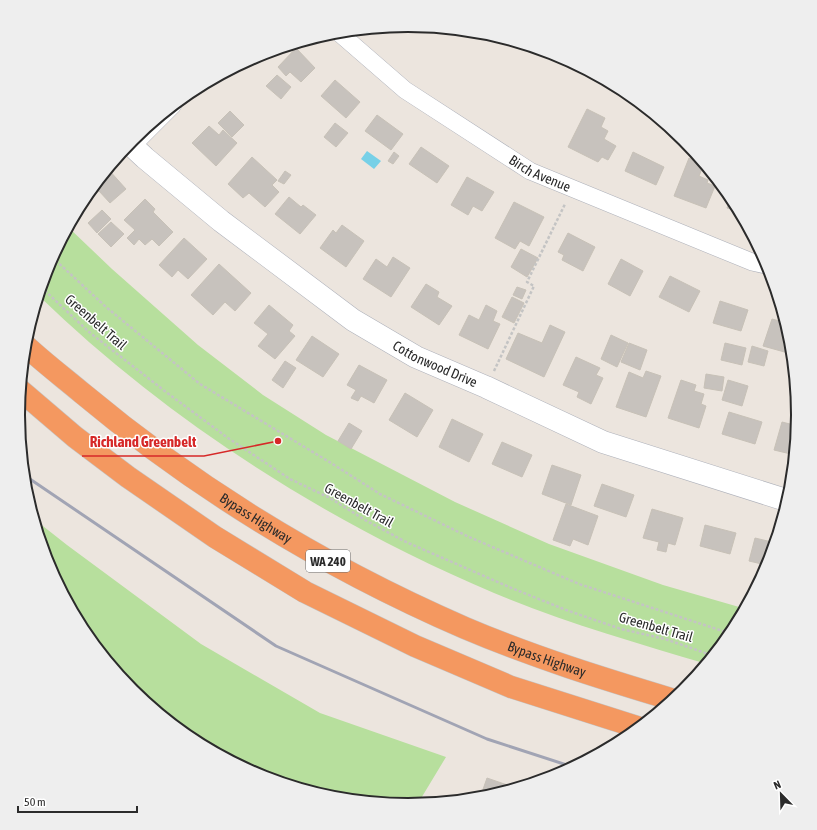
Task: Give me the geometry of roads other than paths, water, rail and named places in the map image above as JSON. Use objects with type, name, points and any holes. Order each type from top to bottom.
[{"type":"highway","name":"Bypass Highway","points":[[30,350],[111,418],[172,464],[244,512],[325,560],[393,595],[466,629],[525,652],[667,698]]},
{"type":"highway","name":"WA 240","points":[[26,395],[75,437],[215,538],[306,592],[415,646],[511,687],[633,726]]},
{"type":"street","name":"Birch Avenue","points":[[343,37],[405,90],[530,171],[752,262],[761,264]]},
{"type":"street","name":"Cottonwood Drive","points":[[134,147],[227,226],[353,320],[416,357],[486,387],[603,442],[783,499]]},
{"type":"water","points":[[367,151],[381,161],[374,169],[361,159]]},
{"type":"railway","points":[[30,479],[276,646],[487,739],[565,765]]},
{"type":"place","name":"Richland Greenbelt","points":[[278,441]]}]
